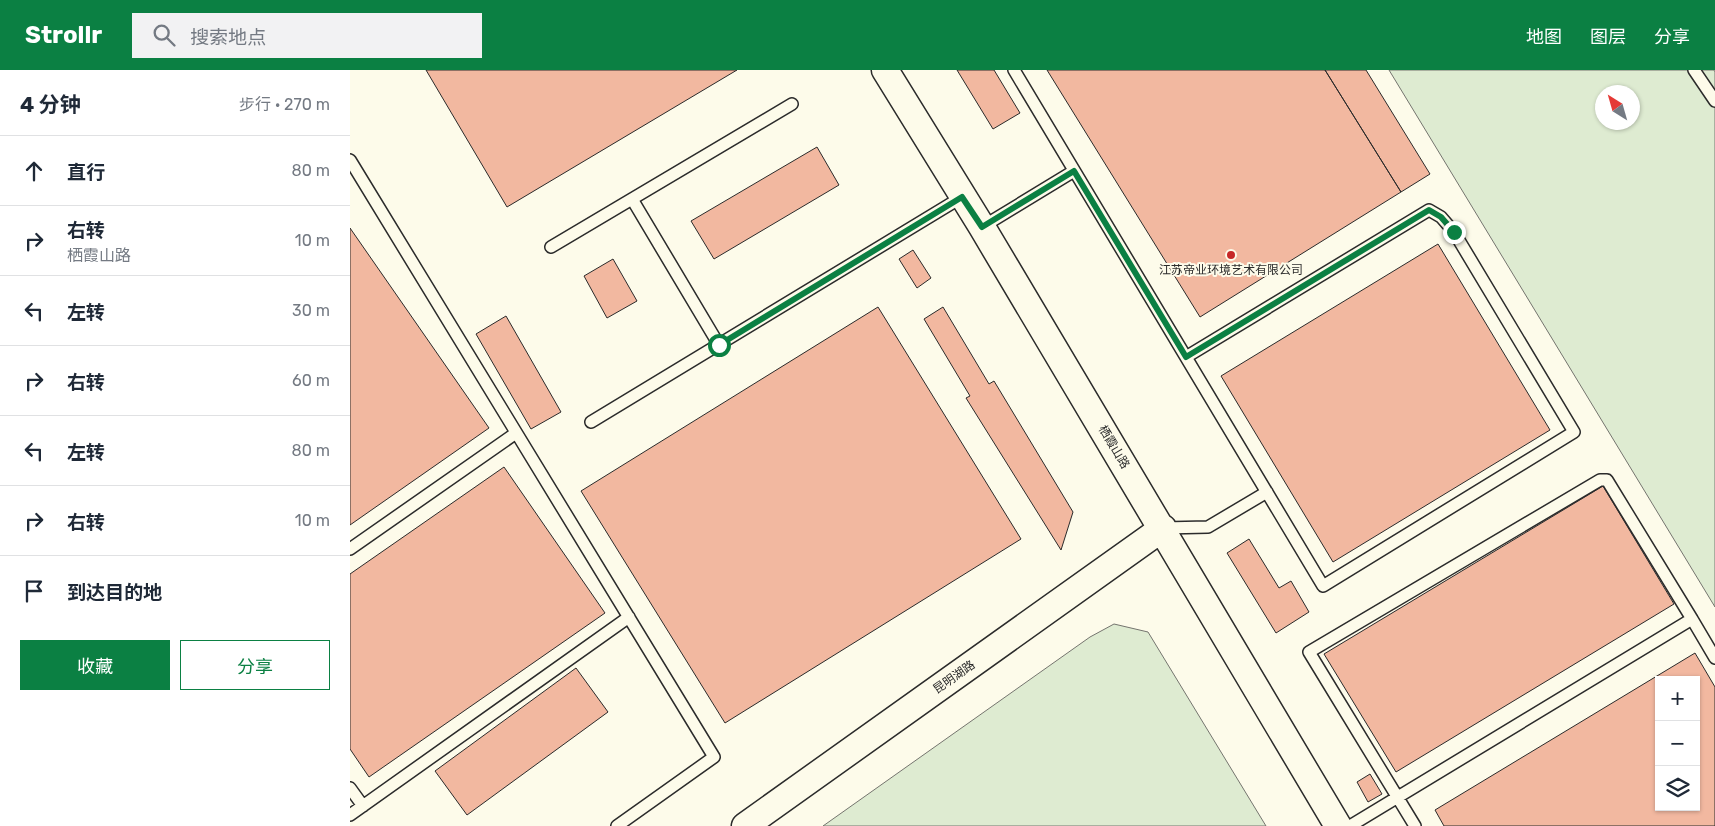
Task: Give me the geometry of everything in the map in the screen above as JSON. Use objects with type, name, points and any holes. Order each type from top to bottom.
[{"type":"street","name":"栖霞山路","points":[[885,70],[982,227],[1338,826]]},
{"type":"street","name":"昆明湖路","points":[[745,826],[1162,528]]},
{"type":"lane","points":[[1014,70],[1323,586],[1574,432],[1454,232],[1441,217],[1429,210],[1186,357]]},
{"type":"lane","points":[[1698,72],[1715,100]]},
{"type":"lane","points":[[551,247],[792,104]]},
{"type":"lane","points":[[350,160],[714,757],[617,826]]},
{"type":"lane","points":[[982,227],[1074,171]]},
{"type":"lane","points":[[591,422],[962,197]]},
{"type":"lane","points":[[632,199],[719,345]]},
{"type":"lane","points":[[350,549],[516,433]]},
{"type":"lane","points":[[1414,826],[1309,652],[1600,480],[1607,480],[1715,658]]},
{"type":"lane","points":[[1162,528],[1208,527],[1267,492]]},
{"type":"lane","points":[[350,815],[629,617]]},
{"type":"lane","points":[[1350,826],[1692,619]]},
{"type":"lane","points":[[350,788],[363,806]]},
{"type":"green space","points":[[1389,70],[1714,70],[1715,607]]},
{"type":"green space","points":[[1114,624],[1148,632],[1266,826],[823,826],[1090,637]]},
{"type":"building","points":[[426,70],[737,70],[507,207]]},
{"type":"building","points":[[957,70],[994,70],[1020,113],[993,129]]},
{"type":"building","name":"江苏帝业环境艺术有限公司","points":[[1047,70],[1325,70],[1401,192],[1200,317]]},
{"type":"building","points":[[1325,70],[1366,70],[1430,174],[1401,192]]},
{"type":"building","points":[[817,147],[839,185],[714,259],[691,221]]},
{"type":"building","points":[[350,228],[489,428],[350,525]]},
{"type":"building","points":[[1438,244],[1550,430],[1333,562],[1221,376]]},
{"type":"building","points":[[913,250],[931,278],[917,288],[899,259]]},
{"type":"building","points":[[613,259],[637,301],[607,318],[584,276]]},
{"type":"building","points":[[878,307],[1021,539],[725,723],[581,491]]},
{"type":"building","points":[[943,307],[989,384],[994,381],[1073,512],[1061,550],[966,398],[970,396],[924,319]]},
{"type":"building","points":[[506,316],[561,412],[531,429],[476,334]]},
{"type":"building","points":[[504,467],[605,613],[369,777],[350,749],[350,574]]},
{"type":"building","points":[[1603,486],[1674,604],[1396,772],[1324,654]]},
{"type":"building","points":[[1249,539],[1279,588],[1291,581],[1309,612],[1276,633],[1227,553]]},
{"type":"building","points":[[1695,653],[1715,687],[1715,826],[1444,826],[1435,810],[1655,677],[1655,811],[1700,811],[1700,676],[1657,676]]},
{"type":"building","points":[[576,668],[608,712],[467,815],[435,771]]},
{"type":"building","points":[[1370,774],[1382,794],[1368,802],[1357,782]]},
{"type":"place","name":"江苏帝业环境艺术有限公司","points":[[1231,255]]},
{"type":"route","points":[[719,345],[962,197],[982,227],[1074,171],[1186,357],[1429,210],[1441,217],[1454,232]]}]
